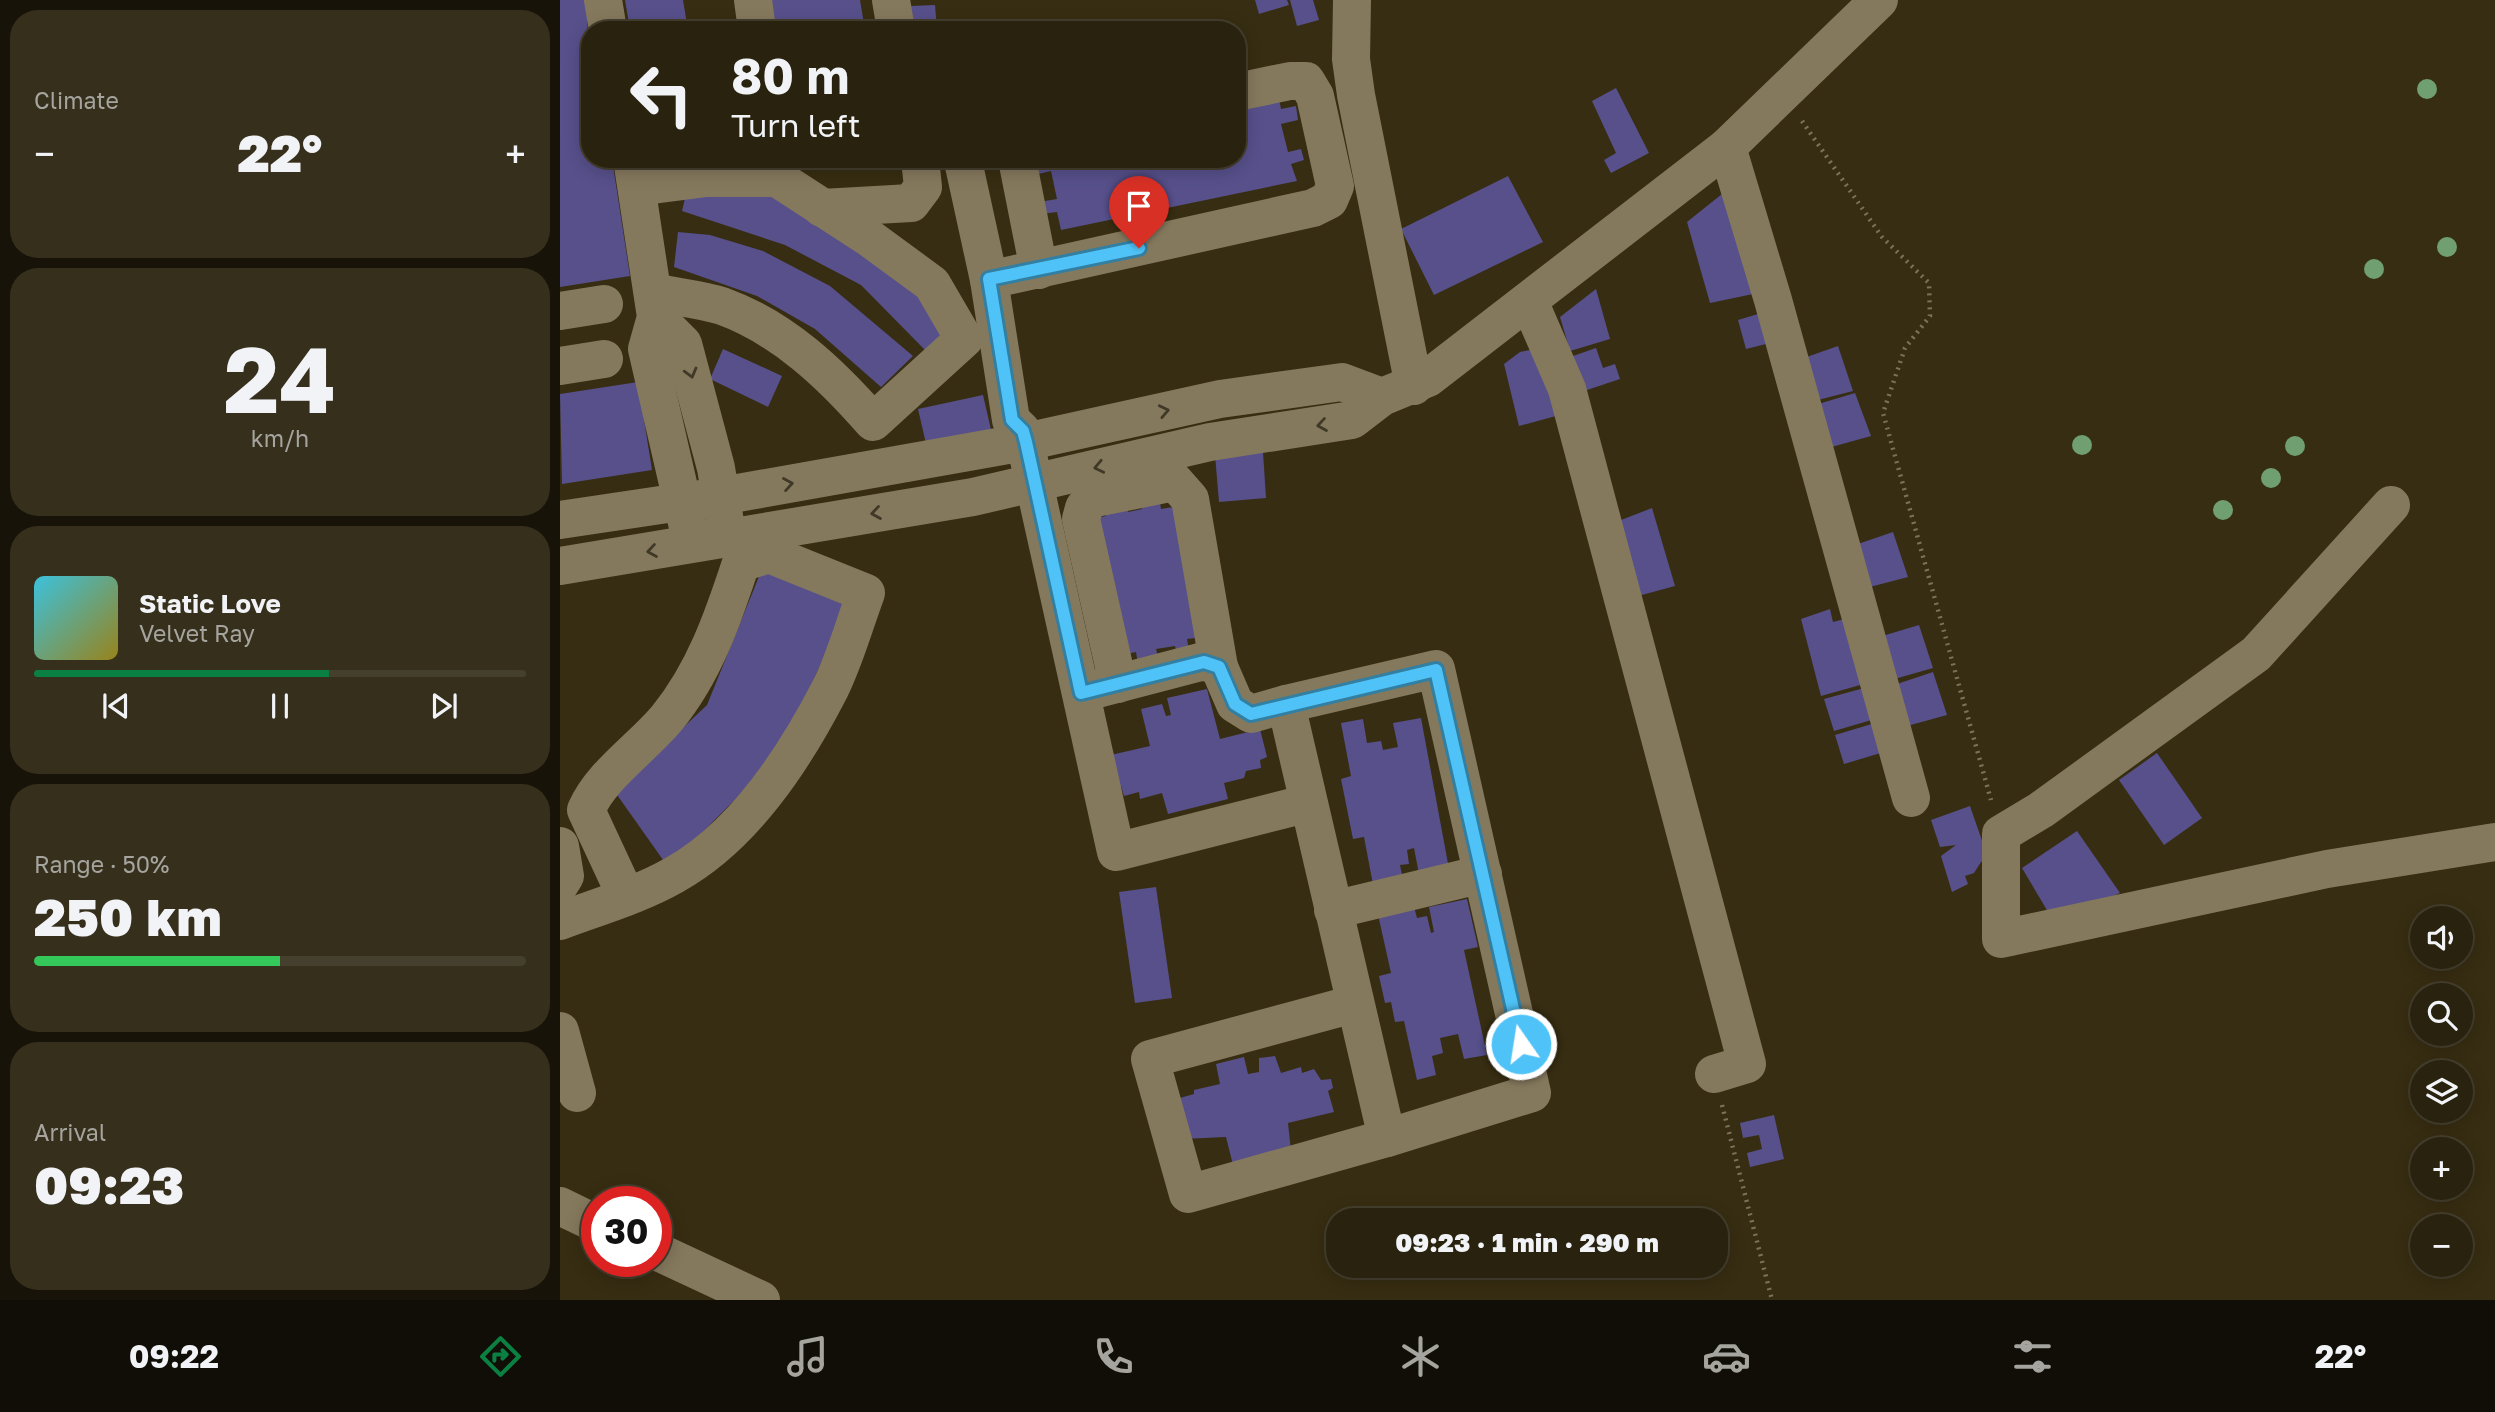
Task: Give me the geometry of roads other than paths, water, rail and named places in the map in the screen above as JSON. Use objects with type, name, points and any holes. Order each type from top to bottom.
[{"type":"street","points":[[603,0],[606,21]]},
{"type":"street","points":[[753,0],[756,21]]},
{"type":"street","points":[[891,0],[894,21]]},
{"type":"street","points":[[1352,0],[1351,59],[1398,392]]},
{"type":"street","points":[[560,566],[973,497],[1210,442],[1352,420],[1398,392],[1529,301],[1727,147],[1878,0]]},
{"type":"street","points":[[1011,275],[1313,208],[1329,200],[1335,186],[1315,96],[1306,81],[1290,80],[1246,90]]},
{"type":"street","points":[[1727,147],[1911,798]]},
{"type":"street","points":[[822,208],[911,203],[923,187],[921,168]]},
{"type":"street","points":[[966,168],[1011,275]]},
{"type":"street","points":[[1017,168],[1011,275],[1012,420],[1024,436],[1115,852],[1309,803]]},
{"type":"street","points":[[655,304],[720,306],[778,332],[844,388],[873,422],[964,340],[932,284],[822,208],[776,169],[706,178],[634,173],[655,304],[647,349],[683,502],[710,541]]},
{"type":"street","points":[[1529,301],[1567,389],[1747,1064],[1714,1074]]},
{"type":"street","points":[[560,310],[604,304]]},
{"type":"street","points":[[655,304],[683,344],[721,496],[710,541]]},
{"type":"street","points":[[560,366],[604,359]]},
{"type":"street","points":[[560,520],[721,496],[1220,399],[1342,382],[1398,392]]},
{"type":"street","points":[[1118,684],[1081,519],[1084,508],[1091,499],[1175,482],[1190,499],[1219,667],[1235,704],[1251,714],[1436,670],[1532,1093],[1387,1138],[1188,1194],[1150,1059],[1354,1004]]},
{"type":"street","points":[[2392,505],[2256,654],[2041,810],[2001,834],[2001,939],[2327,869],[2495,842]]},
{"type":"street","points":[[560,922],[626,896],[674,876],[725,840],[775,779],[831,688],[866,593],[769,554],[741,563],[722,622],[699,671],[668,717],[594,793],[586,810],[626,896]]},
{"type":"street","points":[[1081,693],[1204,662],[1219,667]]},
{"type":"street","points":[[1286,704],[1387,1138]]},
{"type":"street","points":[[560,846],[565,876],[560,884]]},
{"type":"street","points":[[1333,910],[1483,874]]},
{"type":"street","points":[[560,1031],[577,1093]]},
{"type":"street","points":[[672,1258],[761,1300]]}]
